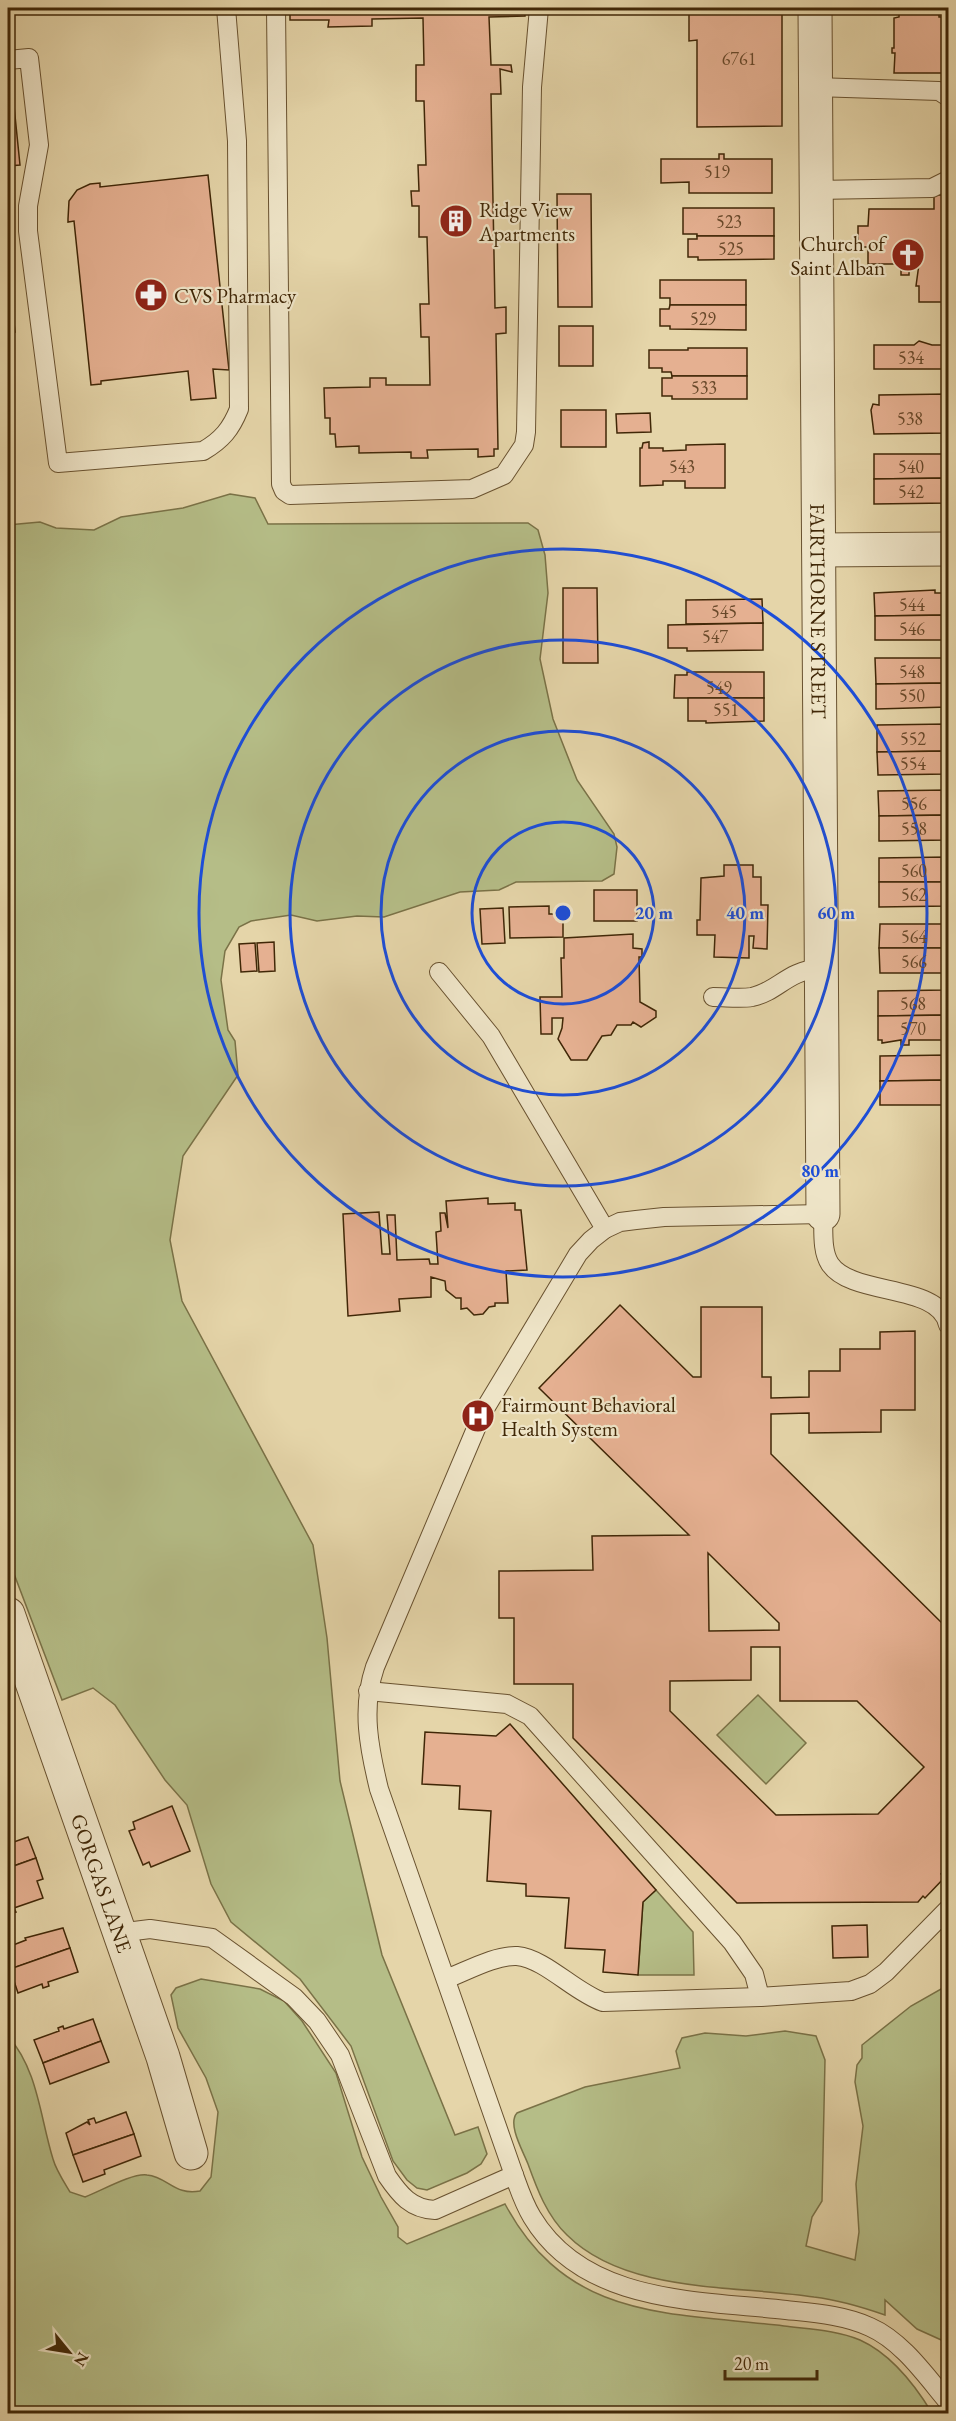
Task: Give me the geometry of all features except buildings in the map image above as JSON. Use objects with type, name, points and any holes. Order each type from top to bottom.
[{"type":"street","name":"FAIRTHORNE STREET","points":[[815,8],[823,1214]]},
{"type":"street","points":[[819,550],[948,549]]},
{"type":"street","name":"GORGAS LANE","points":[[8,1614],[163,2057],[191,2153]]},
{"type":"lane","points":[[8,60],[29,58],[39,145],[28,206],[28,231],[58,463],[203,451],[219,442],[233,425],[239,409],[235,124],[226,8]]},
{"type":"lane","points":[[276,8],[281,484],[284,491],[290,495],[472,489],[495,480],[511,467],[524,445],[532,87],[539,8]]},
{"type":"lane","points":[[815,87],[944,94]]},
{"type":"lane","points":[[815,190],[940,184]]},
{"type":"lane","points":[[714,997],[752,997],[768,990],[794,973],[821,968]]},
{"type":"lane","points":[[439,972],[490,1036],[605,1228]]},
{"type":"lane","points":[[946,1313],[929,1303],[838,1273],[826,1256],[823,1214],[664,1217],[620,1222],[605,1228],[578,1254],[483,1412],[405,1590],[368,1691],[370,1752],[379,1789],[514,2175],[532,2217],[553,2243],[584,2269],[615,2284],[654,2294],[813,2313],[854,2321],[872,2328],[899,2347],[948,2402]]},
{"type":"lane","points":[[368,1691],[507,1704],[530,1716],[732,1942],[754,1974],[760,1997]]},
{"type":"lane","points":[[446,1979],[502,1958],[516,1956],[531,1960],[589,1997],[603,2002],[831,1994],[870,1984],[886,1972],[948,1909]]},
{"type":"lane","points":[[118,1933],[150,1929],[212,1938],[294,1997],[317,2021],[340,2055],[387,2176],[399,2194],[411,2204],[422,2209],[435,2210],[514,2175]]},
{"type":"green space","points":[[230,494],[255,498],[268,524],[528,523],[538,530],[545,555],[548,593],[540,659],[553,719],[577,780],[614,834],[617,847],[614,874],[602,881],[516,882],[499,890],[460,892],[384,917],[357,916],[317,921],[291,915],[251,921],[239,927],[225,951],[221,980],[228,1030],[235,1041],[238,1075],[183,1156],[170,1240],[182,1301],[313,1545],[327,1638],[340,1781],[382,1955],[455,2135],[478,2127],[487,2154],[481,2164],[467,2173],[427,2190],[417,2188],[407,2180],[393,2161],[351,2046],[300,1979],[231,1922],[211,1884],[187,1805],[165,1780],[115,1705],[93,1688],[62,1700],[8,1558],[8,525],[40,522],[56,528],[94,530],[121,517],[183,508]]},
{"type":"green space","points":[[758,1695],[806,1743],[766,1784],[717,1735]]},
{"type":"green space","points":[[656,1890],[693,1932],[694,1975],[638,1975],[643,1902]]},
{"type":"green space","points":[[201,1979],[260,1989],[284,2001],[302,2021],[336,2073],[362,2157],[398,2227],[398,2237],[407,2244],[505,2204],[530,2242],[559,2270],[590,2290],[624,2304],[661,2312],[822,2330],[860,2340],[882,2353],[901,2371],[932,2413],[16,2413],[8,2382],[8,2036],[18,2049],[32,2079],[54,2163],[70,2192],[85,2197],[141,2175],[154,2176],[184,2191],[200,2191],[211,2177],[218,2112],[206,2078],[178,2028],[171,1995],[176,1988]]},
{"type":"green space","points":[[948,1985],[948,2343],[917,2329],[885,2300],[885,2315],[823,2298],[684,2284],[620,2268],[591,2254],[567,2235],[548,2211],[517,2138],[514,2118],[517,2113],[585,2087],[680,2068],[676,2051],[682,2038],[705,2033],[746,2036],[785,2031],[816,2036],[825,2060],[822,2201],[812,2217],[806,2246],[855,2260],[859,2232],[856,2184],[863,2126],[855,2082],[857,2065],[862,2058],[862,2045],[911,2006]]},
{"type":"place","name":"Ridge View Apartments","points":[[456,221]]},
{"type":"place","name":"Church of Saint Alban","points":[[908,255]]},
{"type":"place","name":"CVS Pharmacy","points":[[151,295]]},
{"type":"place","name":"Fairmount Behavioral Health System","points":[[478,1416]]}]
